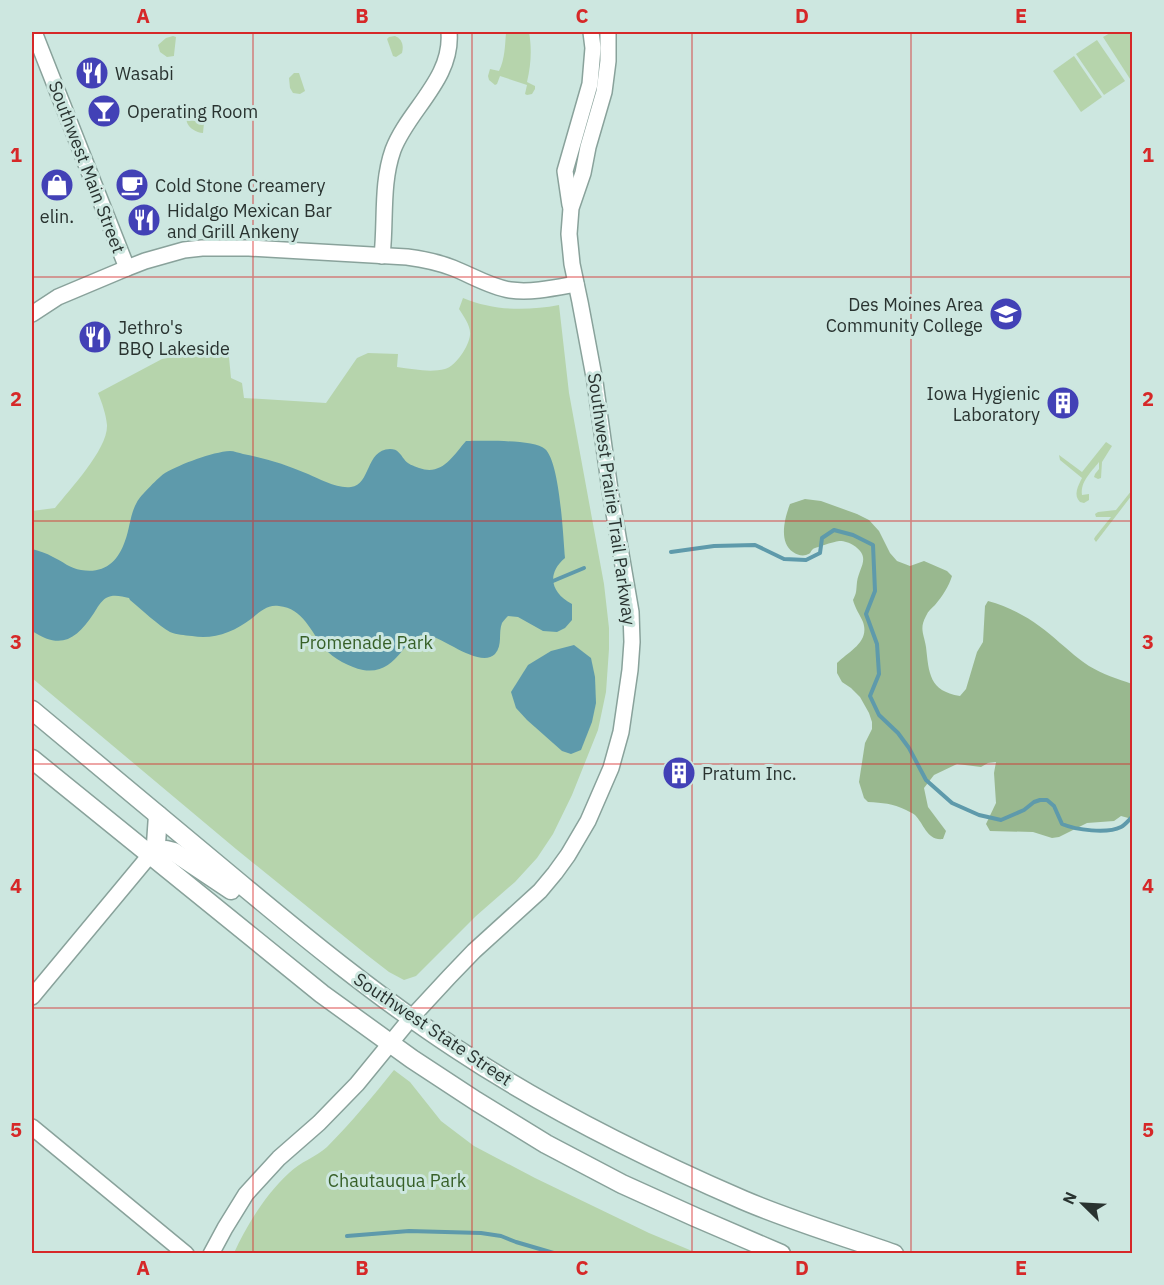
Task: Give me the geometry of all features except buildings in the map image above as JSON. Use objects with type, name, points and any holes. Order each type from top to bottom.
[{"type":"main road","name":"Southwest State Street","points":[[32,710],[353,975],[463,1053],[524,1090],[634,1149],[745,1201],[894,1254]]},
{"type":"main road","name":"Southwest State Street","points":[[32,759],[322,994],[476,1101],[546,1144],[622,1184],[781,1254]]},
{"type":"main road","points":[[150,855],[156,844],[158,815]]},
{"type":"main road","points":[[150,855],[166,850],[180,855],[255,906],[298,931]]},
{"type":"street","name":"Southwest Main Street","points":[[34,32],[127,268]]},
{"type":"street","points":[[382,256],[386,188],[393,150],[441,71],[448,54],[449,32]]},
{"type":"street","name":"Southwest Prairie Trail Parkway","points":[[211,1254],[246,1194],[279,1158],[319,1123],[357,1084],[411,1018],[474,951],[540,891],[568,855],[588,820],[611,768],[621,732],[630,670],[631,612],[610,490],[595,382],[572,264],[569,234],[571,208],[565,171],[590,84],[593,48],[591,32]]},
{"type":"street","name":"Southwest Prairie Trail Parkway","points":[[571,208],[604,92],[609,61],[608,32]]},
{"type":"street","points":[[32,314],[58,297],[127,268],[184,250],[202,248],[249,248],[406,257],[450,266],[494,286],[509,290],[525,291],[576,284]]},
{"type":"street","points":[[32,997],[150,855]]},
{"type":"street","points":[[32,1127],[186,1254]]},
{"type":"green space","points":[[506,32],[529,32],[531,57],[527,82],[535,86],[532,94],[525,94],[527,85],[500,76],[495,85],[489,80],[490,69],[499,71],[501,66]]},
{"type":"green space","points":[[1112,32],[1132,32],[1132,82],[1103,37]]},
{"type":"green space","points":[[395,36],[401,41],[403,47],[402,53],[396,57],[393,56],[387,39]]},
{"type":"green space","points":[[176,37],[174,56],[167,57],[160,52],[158,45],[166,38]]},
{"type":"green space","points":[[1097,40],[1125,81],[1104,95],[1076,54]]},
{"type":"green space","points":[[1074,56],[1102,97],[1081,112],[1053,71]]},
{"type":"green space","points":[[294,73],[299,73],[305,91],[300,94],[293,93],[290,88],[289,78]]},
{"type":"green space","points":[[196,111],[199,112],[200,122],[204,123],[203,133],[193,130],[188,124],[188,116]]},
{"type":"green space","name":"Promenade Park","points":[[463,298],[511,309],[559,305],[569,393],[604,584],[609,628],[606,692],[598,730],[572,795],[553,834],[537,858],[515,882],[476,916],[416,976],[404,980],[367,955],[236,849],[32,678],[32,511],[55,508],[95,457],[106,435],[107,425],[98,393],[162,359],[228,347],[231,378],[242,383],[244,398],[326,403],[357,358],[368,353],[398,354],[397,367],[415,370],[439,370],[453,364],[465,350],[470,335],[468,325],[459,309]]},
{"type":"green space","points":[[1106,442],[1112,446],[1102,462],[1101,478],[1094,477],[1099,469],[1099,462],[1083,486],[1082,495],[1089,494],[1089,500],[1084,503],[1080,502],[1077,493],[1082,478],[1060,460],[1059,455],[1082,472]]},
{"type":"green space","points":[[1132,490],[1132,495],[1096,542],[1095,537],[1111,517],[1096,517],[1095,514],[1116,510]]},
{"type":"green space","points":[[805,499],[821,501],[869,520],[879,531],[890,553],[897,561],[910,566],[924,561],[947,571],[952,576],[943,595],[927,614],[922,628],[930,673],[936,685],[942,690],[960,696],[966,689],[977,652],[983,642],[985,606],[988,601],[1017,612],[1036,623],[1089,666],[1132,684],[1132,819],[1121,816],[1114,821],[1087,823],[1059,837],[1052,838],[1033,832],[990,831],[986,824],[996,803],[994,773],[996,762],[981,767],[957,764],[934,775],[924,788],[928,807],[946,831],[943,839],[929,835],[915,815],[906,810],[883,803],[868,802],[864,798],[859,782],[865,743],[872,729],[872,722],[860,697],[842,682],[837,673],[837,663],[857,646],[864,635],[863,622],[853,600],[863,558],[859,549],[842,541],[815,548],[809,554],[804,555],[796,554],[788,548],[784,529],[788,509],[790,504]]},
{"type":"green space","name":"Chautauqua Park","points":[[394,1070],[410,1082],[441,1121],[474,1146],[649,1233],[697,1253],[234,1253],[251,1221],[272,1191],[293,1169],[327,1147]]},
{"type":"water","points":[[466,441],[507,441],[530,444],[545,449],[550,457],[560,500],[565,558],[555,570],[553,577],[559,594],[572,604],[572,620],[565,628],[557,632],[543,631],[518,617],[508,616],[502,623],[497,650],[488,658],[471,655],[427,635],[412,640],[393,661],[375,670],[358,669],[337,659],[324,648],[300,616],[294,611],[279,606],[264,609],[230,631],[215,636],[200,637],[170,632],[129,598],[114,596],[104,599],[81,630],[67,639],[51,640],[32,631],[32,549],[48,554],[77,569],[97,570],[109,565],[122,548],[139,499],[162,475],[179,466],[206,456],[232,451],[284,465],[334,485],[351,487],[362,480],[376,455],[382,451],[395,450],[411,465],[427,470],[446,464]]},
{"type":"water","points":[[574,645],[591,658],[595,677],[596,703],[592,722],[581,750],[571,754],[562,751],[527,720],[516,708],[511,692],[528,665],[551,651]]},
{"type":"waterway","points":[[671,552],[714,546],[755,545],[784,559],[806,560],[820,553],[822,538],[834,530],[853,535],[873,545],[875,591],[866,614],[877,644],[879,674],[870,696],[879,715],[898,733],[909,748],[926,780],[952,803],[979,815],[1001,820],[1040,800],[1047,800],[1054,806],[1062,824],[1075,828],[1100,831],[1115,829],[1132,817]]},
{"type":"waterway","points":[[553,581],[584,568]]},
{"type":"waterway","points":[[347,1236],[409,1231],[481,1233],[501,1236],[557,1254]]},
{"type":"place","name":"Wasabi","points":[[92,73]]},
{"type":"place","name":"Operating Room","points":[[104,111]]},
{"type":"place","name":"elin.","points":[[57,185]]},
{"type":"place","name":"Cold Stone Creamery","points":[[132,185]]},
{"type":"place","name":"Hidalgo Mexican Bar and Grill Ankeny","points":[[144,220]]},
{"type":"place","name":"Des Moines Area Community College","points":[[1006,314]]},
{"type":"place","name":"Jethro's BBQ Lakeside","points":[[95,337]]},
{"type":"place","name":"Iowa Hygienic Laboratory","points":[[1063,403]]},
{"type":"place","name":"Pratum Inc.","points":[[679,773]]}]
